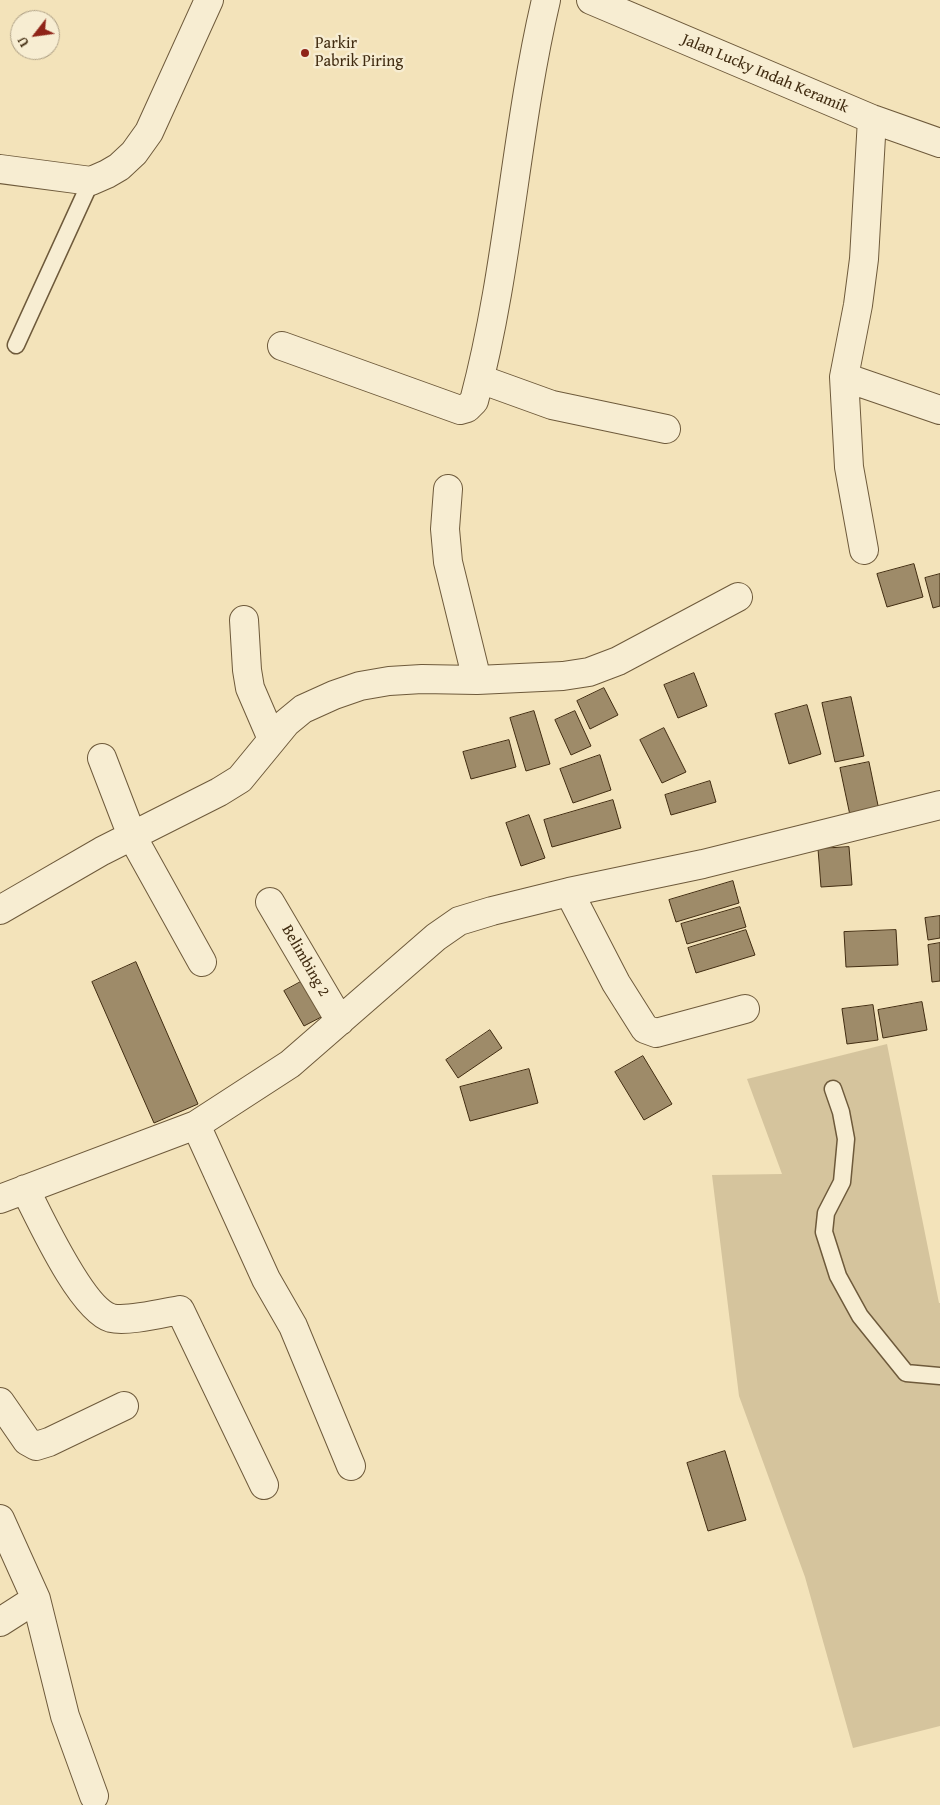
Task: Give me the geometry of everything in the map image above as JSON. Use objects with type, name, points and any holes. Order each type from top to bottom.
[{"type":"street","points":[[0,169],[91,181],[119,167],[134,153],[149,132],[209,0]]},
{"type":"street","points":[[282,346],[460,410],[467,408],[474,401],[500,282],[536,44],[546,0]]},
{"type":"street","name":"Jalan Lucky Indah Keramik","points":[[591,0],[872,119],[940,143]]},
{"type":"street","points":[[864,550],[849,467],[844,377],[858,304],[864,258],[872,119]]},
{"type":"street","points":[[844,377],[940,410]]},
{"type":"street","points":[[480,379],[552,405],[666,429]]},
{"type":"street","points":[[448,490],[446,529],[448,562],[477,680]]},
{"type":"street","points":[[3,901],[219,792],[240,779],[286,723],[304,709],[334,695],[360,686],[389,680],[477,680],[563,676],[589,672],[618,660],[738,597]]},
{"type":"street","points":[[244,620],[250,688],[272,740]]},
{"type":"street","points":[[102,758],[132,836],[202,962]]},
{"type":"street","points":[[0,1199],[196,1125],[290,1064],[436,937],[459,921],[569,892],[703,864],[940,805]]},
{"type":"street","points":[[569,892],[616,983],[645,1029],[656,1033],[745,1009]]},
{"type":"street","name":"Belimbing 2","points":[[270,902],[340,1021]]},
{"type":"street","points":[[196,1125],[266,1280],[293,1326],[351,1466]]},
{"type":"street","points":[[25,1189],[77,1286],[94,1307],[111,1318],[130,1318],[180,1310],[264,1485]]},
{"type":"street","points":[[0,1402],[27,1440],[36,1446],[50,1442],[124,1406]]},
{"type":"street","points":[[0,1519],[36,1599],[65,1716],[94,1796]]},
{"type":"street","points":[[0,1622],[36,1599]]},
{"type":"lane","points":[[16,345],[91,181]]},
{"type":"lane","points":[[833,1088],[842,1112],[846,1139],[842,1182],[826,1214],[824,1232],[838,1276],[860,1316],[906,1373],[940,1376]]},
{"type":"shaded area","points":[[887,1044],[940,1303],[940,1726],[853,1748],[805,1577],[739,1396],[712,1175],[782,1174],[747,1079]]},
{"type":"building","points":[[914,564],[923,597],[887,607],[877,574]]},
{"type":"building","points":[[940,574],[940,606],[933,608],[925,578]]},
{"type":"building","points":[[694,673],[707,706],[678,718],[664,685]]},
{"type":"building","points":[[604,688],[618,715],[590,729],[577,701]]},
{"type":"building","points":[[851,697],[864,756],[835,762],[822,703]]},
{"type":"building","points":[[807,705],[821,754],[789,764],[775,714]]},
{"type":"building","points":[[534,711],[550,764],[526,771],[510,718]]},
{"type":"building","points":[[575,711],[591,746],[571,755],[555,720]]},
{"type":"building","points":[[664,728],[686,772],[662,783],[640,740]]},
{"type":"building","points":[[509,740],[516,767],[471,779],[463,752]]},
{"type":"building","points":[[600,755],[611,790],[573,803],[560,769]]},
{"type":"building","points":[[869,762],[880,815],[851,820],[840,768]]},
{"type":"building","points":[[710,781],[716,802],[671,815],[665,795]]},
{"type":"building","points":[[613,800],[621,828],[552,847],[544,820]]},
{"type":"building","points":[[529,815],[545,858],[521,866],[506,823]]},
{"type":"building","points":[[849,847],[852,885],[821,887],[818,849]]},
{"type":"building","points":[[733,881],[739,903],[676,922],[669,900]]},
{"type":"building","points":[[740,907],[746,927],[687,944],[681,924]]},
{"type":"building","points":[[940,916],[940,938],[928,940],[925,918]]},
{"type":"building","points":[[746,930],[755,955],[696,973],[688,948]]},
{"type":"building","points":[[896,930],[898,965],[846,967],[844,932]]},
{"type":"building","points":[[940,943],[940,981],[932,982],[928,945]]},
{"type":"building","points":[[136,962],[198,1104],[154,1123],[92,982]]},
{"type":"building","points":[[308,978],[327,1014],[304,1026],[284,991]]},
{"type":"building","points":[[922,1002],[927,1030],[883,1038],[878,1010]]},
{"type":"building","points":[[873,1005],[878,1040],[847,1044],[842,1009]]},
{"type":"building","points":[[490,1030],[502,1048],[458,1078],[446,1060]]},
{"type":"building","points":[[643,1056],[672,1104],[644,1120],[615,1072]]},
{"type":"building","points":[[529,1069],[538,1103],[470,1121],[460,1087]]},
{"type":"building","points":[[725,1451],[746,1520],[708,1531],[687,1463]]},
{"type":"place","name":"Parkir Pabrik Piring","points":[[305,53]]}]
